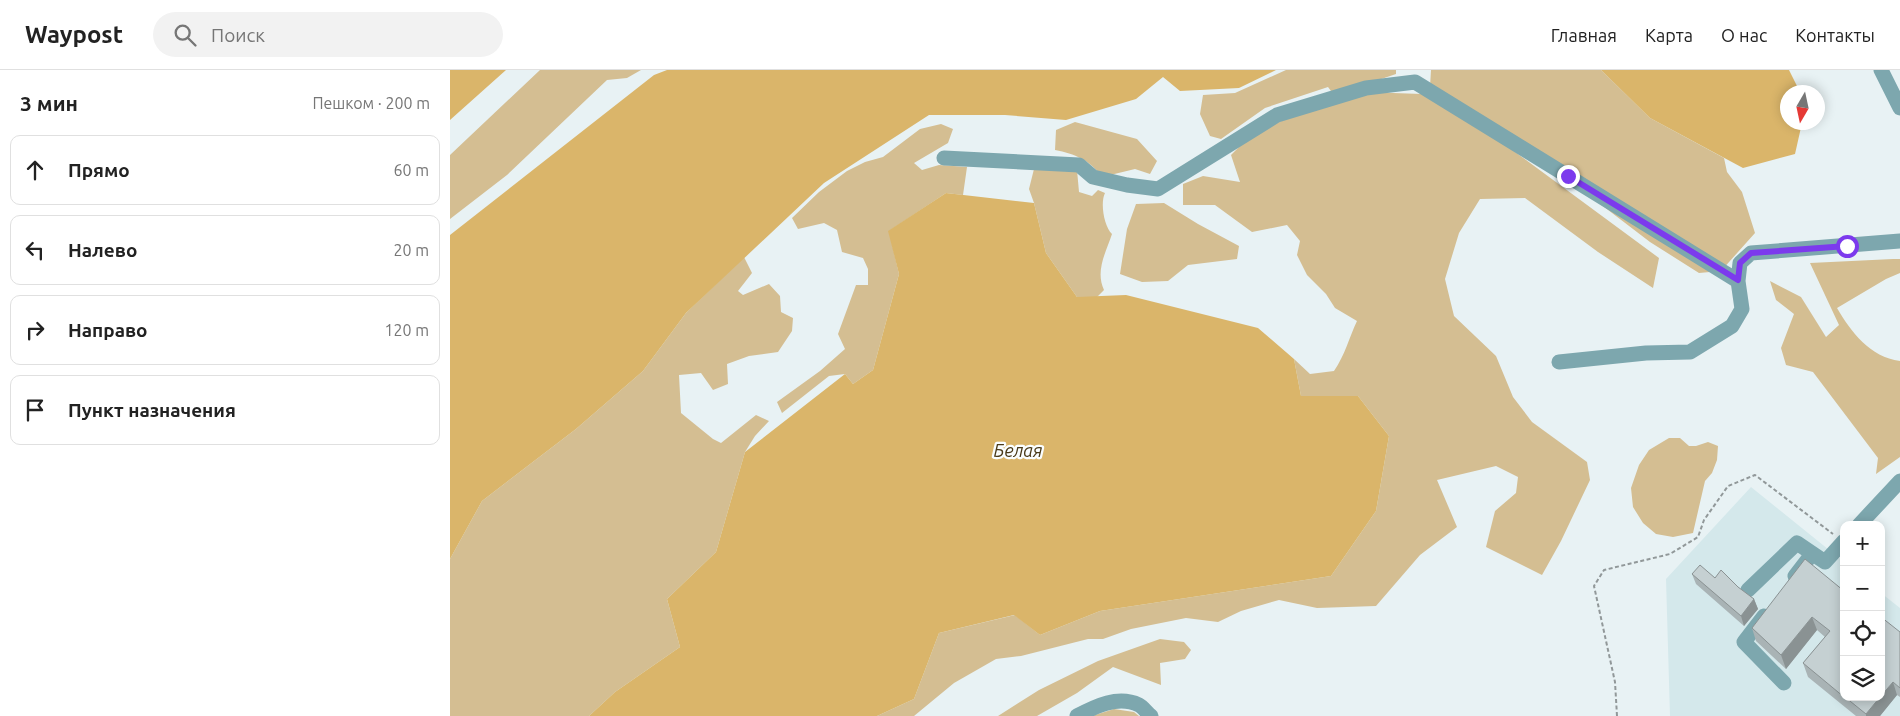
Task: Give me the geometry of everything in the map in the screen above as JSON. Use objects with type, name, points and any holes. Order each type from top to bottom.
[{"type":"street","points":[[1881,70],[1900,108]]},
{"type":"street","points":[[944,158],[1080,165],[1093,177],[1127,185],[1158,189],[1277,115],[1366,88],[1415,76],[1738,280]]},
{"type":"street","points":[[1559,362],[1646,353],[1690,352],[1732,326],[1742,309],[1738,280],[1740,263],[1751,253],[1900,241]]},
{"type":"street","points":[[1863,521],[1900,481]]},
{"type":"street","points":[[1748,590],[1797,543],[1824,562],[1840,545]]},
{"type":"street","points":[[1784,591],[1812,554]]},
{"type":"street","points":[[1772,606],[1744,642],[1784,683]]},
{"type":"street","points":[[1077,716],[1091,708],[1114,700],[1140,705],[1151,716]]},
{"type":"path","points":[[1617,716],[1615,682],[1594,586],[1604,570],[1670,554],[1698,537],[1704,520],[1728,486],[1754,475],[1840,538]]},
{"type":"shaded area","points":[[540,70],[641,70],[627,78],[607,80],[507,175],[450,219],[450,155]]},
{"type":"shaded area","points":[[1286,70],[1396,70],[1396,74],[1334,95],[1328,87],[1265,108],[1221,139],[1210,136],[1200,114],[1203,95],[1235,93]]},
{"type":"shaded area","points":[[1431,70],[1601,70],[1650,118],[1724,158],[1727,172],[1742,192],[1755,233],[1721,271],[1699,273],[1650,242],[1498,126],[1430,87]]},
{"type":"shaded area","points":[[1364,92],[1422,94],[1507,146],[1659,258],[1653,288],[1598,252],[1525,198],[1480,199],[1459,233],[1445,279],[1454,316],[1496,356],[1513,397],[1532,422],[1587,462],[1590,480],[1561,541],[1542,575],[1486,547],[1495,511],[1516,493],[1518,477],[1496,466],[1437,480],[1457,527],[1420,555],[1376,606],[1317,608],[1279,600],[1241,611],[1218,622],[1186,618],[1131,629],[1103,639],[1088,639],[1021,656],[996,659],[954,683],[914,716],[877,716],[914,699],[939,633],[1015,615],[1040,635],[1100,611],[1331,576],[1376,511],[1389,436],[1358,396],[1301,396],[1294,359],[1310,374],[1334,371],[1344,353],[1357,321],[1335,308],[1326,294],[1307,275],[1297,255],[1300,241],[1287,225],[1252,232],[1215,205],[1183,205],[1183,184],[1203,176],[1240,182],[1231,155],[1256,130]]},
{"type":"shaded area","points":[[1075,122],[1137,139],[1157,161],[1150,174],[1135,169],[1102,177],[1082,159],[1055,150],[1056,130]]},
{"type":"shaded area","points":[[941,124],[953,129],[948,143],[914,163],[922,170],[939,165],[967,167],[963,195],[946,193],[889,231],[899,274],[873,370],[853,384],[845,374],[829,376],[782,413],[777,402],[820,371],[845,349],[838,334],[856,285],[868,285],[868,269],[863,258],[842,252],[837,230],[824,223],[798,229],[792,218],[819,192],[847,171],[865,162],[883,157],[920,129]]},
{"type":"shaded area","points":[[1034,169],[1077,170],[1079,192],[1092,196],[1098,190],[1105,193],[1103,202],[1104,214],[1107,226],[1112,234],[1101,269],[1104,290],[1097,297],[1077,297],[1046,253],[1029,189]]},
{"type":"shaded area","points":[[1164,203],[1239,246],[1237,259],[1188,265],[1168,281],[1142,282],[1120,274],[1127,229],[1136,204]]},
{"type":"shaded area","points":[[744,257],[752,273],[738,291],[743,295],[769,284],[780,296],[781,312],[793,318],[792,331],[778,352],[749,356],[727,364],[728,384],[713,390],[701,373],[679,375],[681,413],[713,439],[721,443],[756,415],[769,421],[755,436],[745,452],[716,552],[667,599],[680,647],[615,692],[589,716],[450,716],[450,559],[482,501],[576,429],[643,371],[686,313]]},
{"type":"shaded area","points":[[1900,259],[1900,273],[1886,279],[1837,308],[1862,342],[1889,359],[1900,361],[1900,457],[1876,474],[1878,458],[1813,372],[1786,365],[1781,348],[1794,314],[1776,300],[1770,281],[1801,297],[1826,337],[1839,325],[1810,263]]},
{"type":"shaded area","points":[[1669,438],[1680,438],[1689,446],[1708,442],[1718,446],[1717,460],[1712,473],[1705,481],[1693,533],[1673,537],[1656,534],[1643,523],[1633,507],[1631,488],[1639,465],[1649,450]]},
{"type":"shaded area","points":[[1751,487],[1840,559],[1840,701],[1885,701],[1885,596],[1900,608],[1900,716],[1670,716],[1666,579]]},
{"type":"shaded area","points":[[1160,639],[1184,642],[1191,650],[1185,659],[1160,663],[1161,685],[1113,667],[1077,693],[1037,716],[998,716],[1039,690],[1098,661]]},
{"type":"shaded area","points":[[1114,709],[1134,712],[1139,716],[1092,716]]},
{"type":"water","points":[[450,70],[506,70],[450,120]]},
{"type":"water","points":[[667,70],[1276,70],[1239,88],[1180,91],[1163,77],[1136,99],[1066,120],[1005,115],[929,115],[824,183],[686,313],[643,371],[576,429],[482,501],[450,559],[450,235],[654,75]]},
{"type":"water","points":[[1601,70],[1789,70],[1796,85],[1780,85],[1780,130],[1800,130],[1795,154],[1743,168],[1650,118]]},
{"type":"water","name":"Белая","points":[[946,193],[1034,203],[1046,253],[1077,297],[1126,295],[1258,328],[1294,359],[1301,396],[1358,396],[1389,436],[1376,511],[1331,576],[1100,611],[1040,635],[1014,615],[939,633],[914,699],[877,716],[589,716],[615,692],[680,647],[667,599],[716,552],[745,452],[845,374],[853,384],[873,370],[899,274],[888,231]]},
{"type":"building","points":[[1805,559],[1840,588],[1840,694],[1803,663],[1830,631],[1812,617],[1781,655],[1752,628]]},
{"type":"building","points":[[1700,565],[1715,578],[1721,570],[1738,587],[1754,599],[1741,616],[1692,574]]},
{"type":"building","points":[[1885,620],[1900,632],[1900,688],[1893,682],[1885,691]]},
{"type":"building","points":[[1850,701],[1877,701],[1866,714]]},
{"type":"route","points":[[1568,176],[1738,280],[1740,263],[1751,253],[1847,246]]}]
